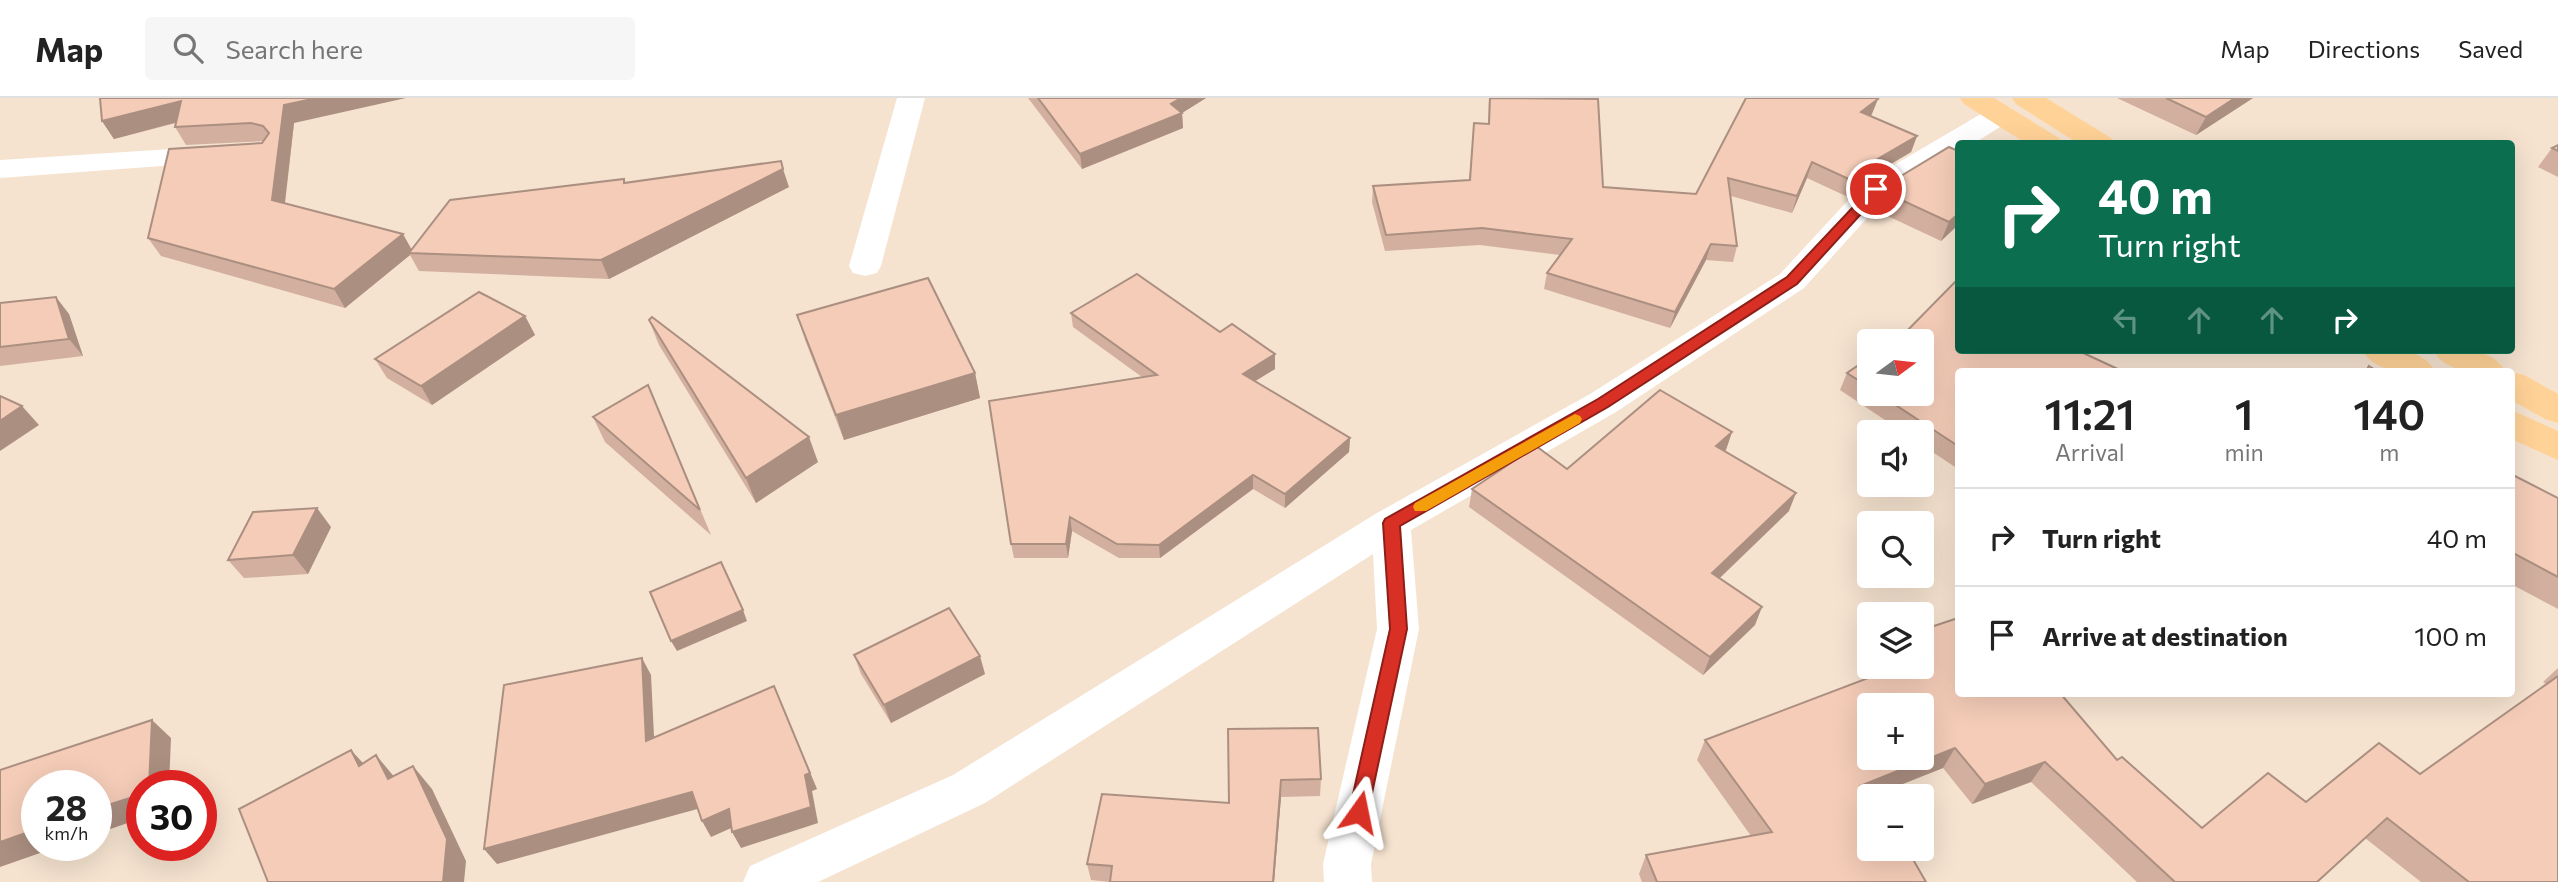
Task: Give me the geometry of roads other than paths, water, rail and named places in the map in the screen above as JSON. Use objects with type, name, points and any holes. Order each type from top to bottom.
[{"type":"main road","points":[[2000,103],[2043,140]]},
{"type":"main road","points":[[2000,103],[2090,140]]},
{"type":"main road","points":[[2386,354],[2412,368]]},
{"type":"main road","points":[[2457,354],[2482,368]]},
{"type":"main road","points":[[2515,386],[2558,410]]},
{"type":"main road","points":[[2515,425],[2558,447]]},
{"type":"street","points":[[865,266],[911,98]]},
{"type":"street","points":[[767,882],[969,789],[1391,523],[1603,403],[1792,281],[1876,189],[2000,103]]},
{"type":"street","points":[[0,169],[249,153]]},
{"type":"street","points":[[1348,882],[1348,864],[1398,629],[1391,523]]}]
